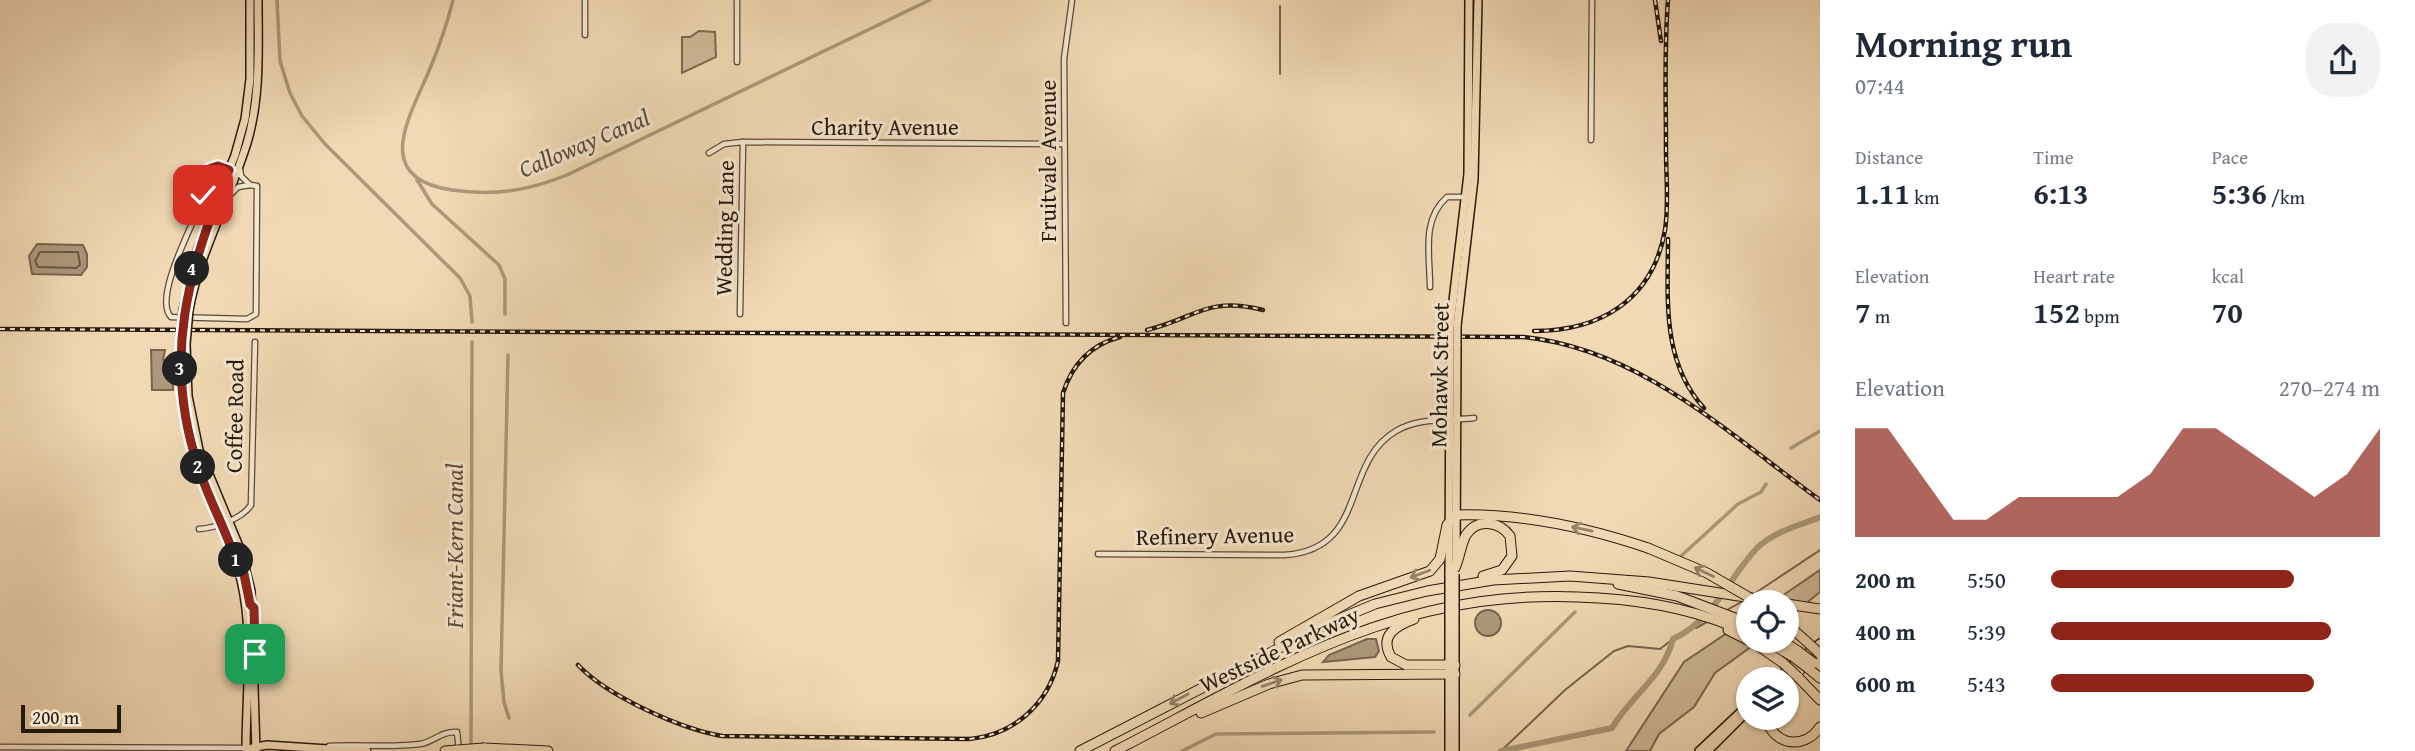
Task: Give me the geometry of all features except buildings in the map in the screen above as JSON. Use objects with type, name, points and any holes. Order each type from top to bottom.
[{"type":"highway","points":[[1240,668],[1350,600],[1430,570],[1441,556],[1453,517],[1548,522],[1604,534],[1648,548],[1707,573],[1736,590]]},
{"type":"highway","points":[[1375,604],[1421,589],[1500,571],[1513,553],[1508,534],[1490,523],[1473,528],[1464,539],[1453,572]]},
{"type":"highway","points":[[1515,578],[1593,577],[1736,595]]},
{"type":"highway","points":[[1515,578],[1597,582],[1677,596],[1736,619]]},
{"type":"highway","name":"Westside Parkway","points":[[1080,751],[1322,626],[1375,604],[1447,586],[1515,578]]},
{"type":"highway","name":"Westside Parkway","points":[[1115,751],[1303,653],[1352,633],[1423,612],[1498,599],[1573,596],[1664,606]]},
{"type":"highway","points":[[1452,670],[1397,662],[1387,648],[1389,634],[1397,626],[1419,617],[1498,599]]},
{"type":"highway","points":[[1664,606],[1709,617],[1736,628]]},
{"type":"highway","points":[[1664,606],[1736,634]]},
{"type":"highway","points":[[1799,606],[1820,609]]},
{"type":"highway","points":[[1799,635],[1820,652],[1799,670]]},
{"type":"highway","points":[[1770,653],[1820,700]]},
{"type":"highway","points":[[1792,653],[1814,667],[1820,678]]},
{"type":"highway","points":[[1141,738],[1263,687],[1295,677],[1452,670]]},
{"type":"highway","points":[[1772,730],[1774,734],[1791,742],[1809,739],[1820,727]]},
{"type":"highway","points":[[358,749],[368,748]]},
{"type":"highway","points":[[446,751],[484,748],[548,751]]},
{"type":"main road","name":"Coffee Road","points":[[246,749],[246,608],[225,522],[194,431],[183,344],[186,310],[198,248],[242,131],[249,94],[250,0]]},
{"type":"main road","name":"Coffee Road","points":[[186,310],[204,250],[240,162],[256,95],[258,0]]},
{"type":"main road","name":"Mohawk Street","points":[[1449,751],[1453,572],[1453,344],[1466,197],[1469,0]]},
{"type":"main road","name":"Mohawk Street","points":[[1454,326],[1473,192],[1478,0]]},
{"type":"main road","points":[[1469,72],[1473,73],[1476,100]]},
{"type":"main road","name":"Coffee Road","points":[[225,522],[245,564],[254,608],[258,750]]},
{"type":"main road","points":[[239,571],[244,574],[250,604],[254,608]]},
{"type":"main road","points":[[1791,667],[1820,643]]},
{"type":"main road","points":[[1799,667],[1820,652]]},
{"type":"main road","points":[[248,656],[251,680],[254,682]]},
{"type":"main road","name":"Mohawk Street","points":[[1452,670],[1455,751]]},
{"type":"main road","points":[[1704,751],[1736,716]]},
{"type":"main road","points":[[1704,751],[1736,722]]},
{"type":"main road","points":[[246,749],[258,750],[267,745],[358,749]]},
{"type":"street","points":[[585,36],[586,0]]},
{"type":"street","points":[[737,0],[737,62]]},
{"type":"street","name":"Fruitvale Avenue","points":[[1066,323],[1064,59],[1072,0]]},
{"type":"street","points":[[1591,140],[1592,0]]},
{"type":"street","name":"Charity Avenue","points":[[709,153],[724,144],[743,142],[1064,144]]},
{"type":"street","name":"Wedding Lane","points":[[740,314],[743,142]]},
{"type":"street","points":[[240,162],[241,176],[250,185]]},
{"type":"street","points":[[223,202],[234,189],[257,186],[256,314],[247,319],[171,317],[166,308],[169,288],[201,203],[207,173],[215,166],[229,170]]},
{"type":"street","points":[[1430,287],[1429,220],[1436,207],[1447,197],[1466,197]]},
{"type":"street","name":"Coffee Road","points":[[199,529],[225,522],[248,511],[252,499],[255,342]]},
{"type":"street","name":"Refinery Avenue","points":[[1098,554],[1285,555],[1304,552],[1324,541],[1340,527],[1352,507],[1369,457],[1387,437],[1408,425],[1474,418]]},
{"type":"street","points":[[368,748],[424,743],[439,734],[457,732],[458,750]]},
{"type":"street","points":[[0,747],[246,749]]},
{"type":"shaded area","points":[[699,31],[715,32],[716,57],[682,73],[682,37],[690,37]]},
{"type":"shaded area","points":[[1820,570],[1820,592],[1799,609],[1799,590],[1791,590]]},
{"type":"shaded area","points":[[1736,627],[1736,653],[1742,653],[1715,673],[1694,707],[1659,734],[1650,751],[1626,751],[1684,662]]},
{"type":"water","points":[[37,244],[83,245],[87,254],[87,267],[81,275],[32,274],[29,256]]},
{"type":"water","points":[[151,350],[165,350],[163,360],[172,361],[173,390],[152,390]]},
{"type":"water","points":[[1488,610],[1497,614],[1501,623],[1497,632],[1488,636],[1479,632],[1475,623],[1479,614]]},
{"type":"water","points":[[1367,639],[1376,639],[1379,651],[1375,657],[1323,662],[1329,655]]},
{"type":"waterway","name":"Friant-Kern Canal","points":[[277,0],[280,61],[290,93],[302,116],[325,144],[460,278],[470,296],[472,322]]},
{"type":"waterway","name":"Calloway Canal","points":[[453,0],[439,45],[406,127],[404,160],[412,173],[427,183],[452,190],[482,192],[524,188],[567,175],[930,0]]},
{"type":"waterway","points":[[1280,6],[1280,74]]},
{"type":"waterway","points":[[417,180],[432,204],[499,265],[505,279],[505,314]]},
{"type":"waterway","name":"Friant-Kern Canal","points":[[471,749],[472,342]]},
{"type":"waterway","points":[[508,355],[501,671],[504,702],[509,718]]},
{"type":"waterway","points":[[1791,448],[1820,431]]},
{"type":"waterway","points":[[1680,557],[1738,504],[1761,492],[1766,484]]},
{"type":"waterway","points":[[1501,751],[1612,728],[1662,665],[1673,639],[1700,621],[1757,548],[1779,533],[1820,517]]},
{"type":"waterway","points":[[1760,590],[1820,550]]},
{"type":"waterway","points":[[1727,610],[1736,605]]},
{"type":"waterway","points":[[1470,715],[1575,612]]},
{"type":"waterway","points":[[1696,628],[1707,622]]},
{"type":"waterway","points":[[1502,750],[1565,690],[1614,651],[1628,646],[1660,649],[1673,639]]},
{"type":"waterway","points":[[1182,751],[1216,734],[1434,732]]},
{"type":"railway","points":[[1655,0],[1661,41]]},
{"type":"railway","points":[[1534,331],[1581,325],[1620,307],[1636,293],[1659,254],[1667,211],[1668,0]]},
{"type":"railway","points":[[1668,239],[1668,306],[1674,349],[1690,390],[1704,408]]},
{"type":"railway","points":[[1147,330],[1215,307],[1244,306],[1263,310]]},
{"type":"railway","points":[[0,329],[1523,337],[1566,345],[1606,358],[1644,376],[1717,423],[1820,500]]},
{"type":"railway","points":[[578,665],[607,688],[646,710],[686,726],[722,736],[969,739],[985,736],[1014,724],[1037,704],[1053,677],[1058,661],[1063,393],[1071,374],[1091,351],[1120,337]]},
{"type":"route","points":[[203,195],[209,169],[218,166],[229,170],[198,248],[183,310],[180,344],[182,396],[198,468],[239,571],[244,574],[250,604],[254,608],[255,654]]}]
